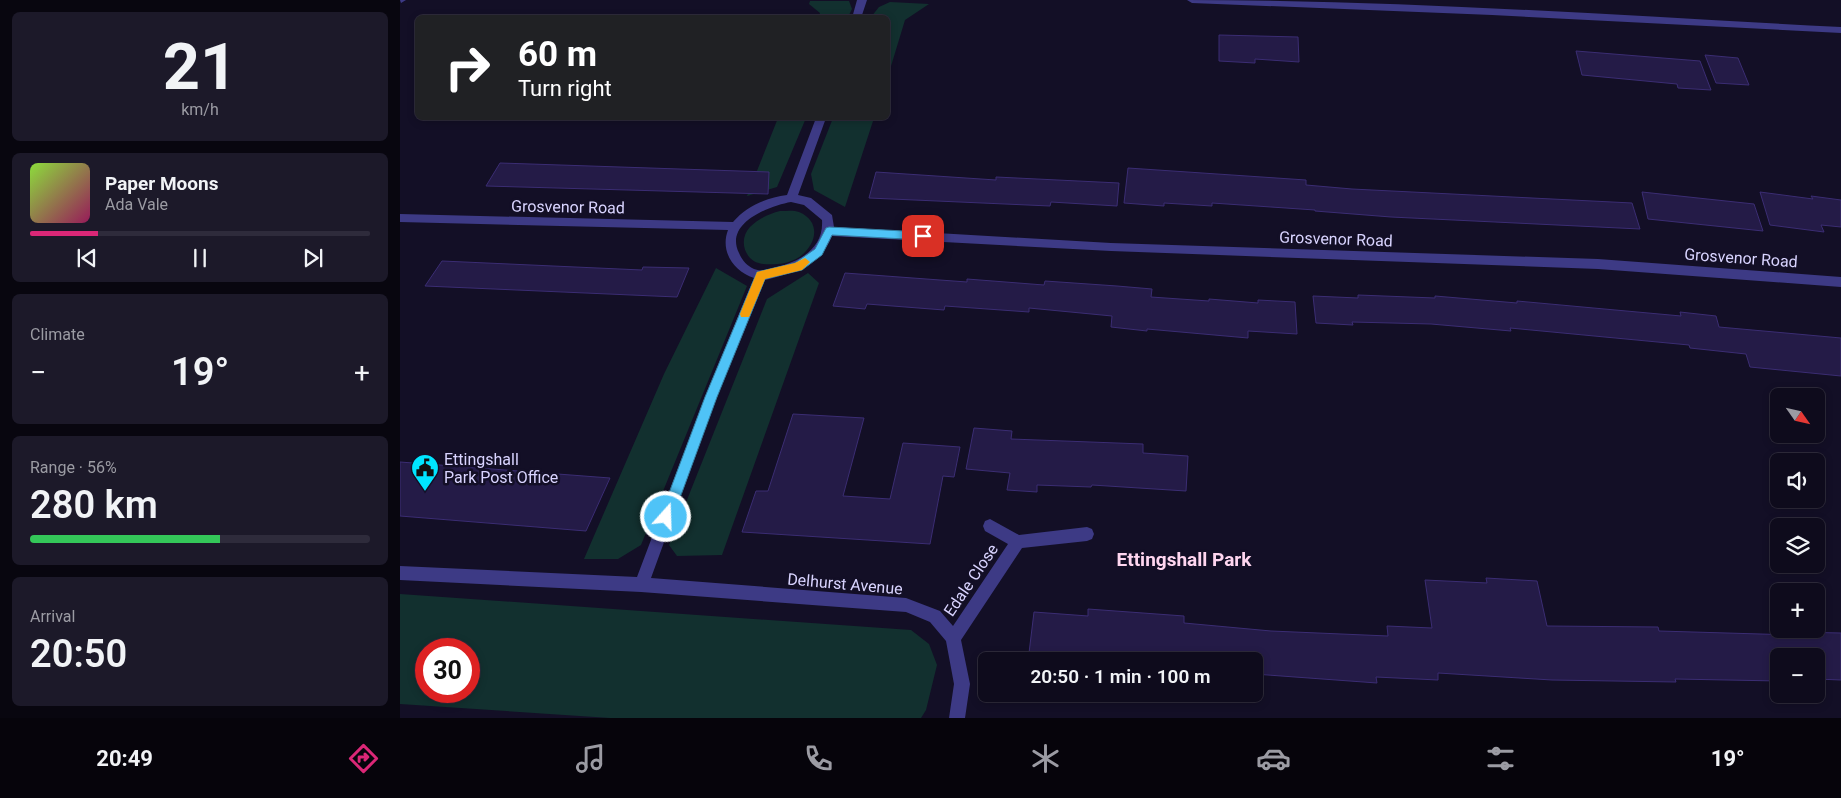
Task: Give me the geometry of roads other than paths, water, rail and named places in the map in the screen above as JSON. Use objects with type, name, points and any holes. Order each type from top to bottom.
[{"type":"street","points":[[857,15],[862,0]]},
{"type":"street","points":[[1192,0],[1841,30]]},
{"type":"street","points":[[791,198],[820,120]]},
{"type":"street","points":[[791,198],[807,201],[816,206],[828,218],[829,231],[819,252],[798,267],[761,275],[742,268],[733,256],[730,246],[736,226],[751,210],[776,199],[791,198]]},
{"type":"street","name":"Grosvenor Road","points":[[400,218],[736,226]]},
{"type":"street","name":"Grosvenor Road","points":[[829,231],[1111,247],[1598,264],[1841,282]]},
{"type":"street","points":[[641,585],[711,397],[761,275]]},
{"type":"street","name":"Edale Close","points":[[990,526],[1018,542],[1087,534]]},
{"type":"street","name":"Edale Close","points":[[953,638],[1018,542]]},
{"type":"street","name":"Delhurst Avenue","points":[[400,573],[641,585],[906,606],[935,616],[953,638],[962,684],[957,718]]},
{"type":"place","name":"Ettingshall Park Post Office","points":[[425,492]]},
{"type":"district","name":"Ettingshall Park","points":[[1184,559]]}]
